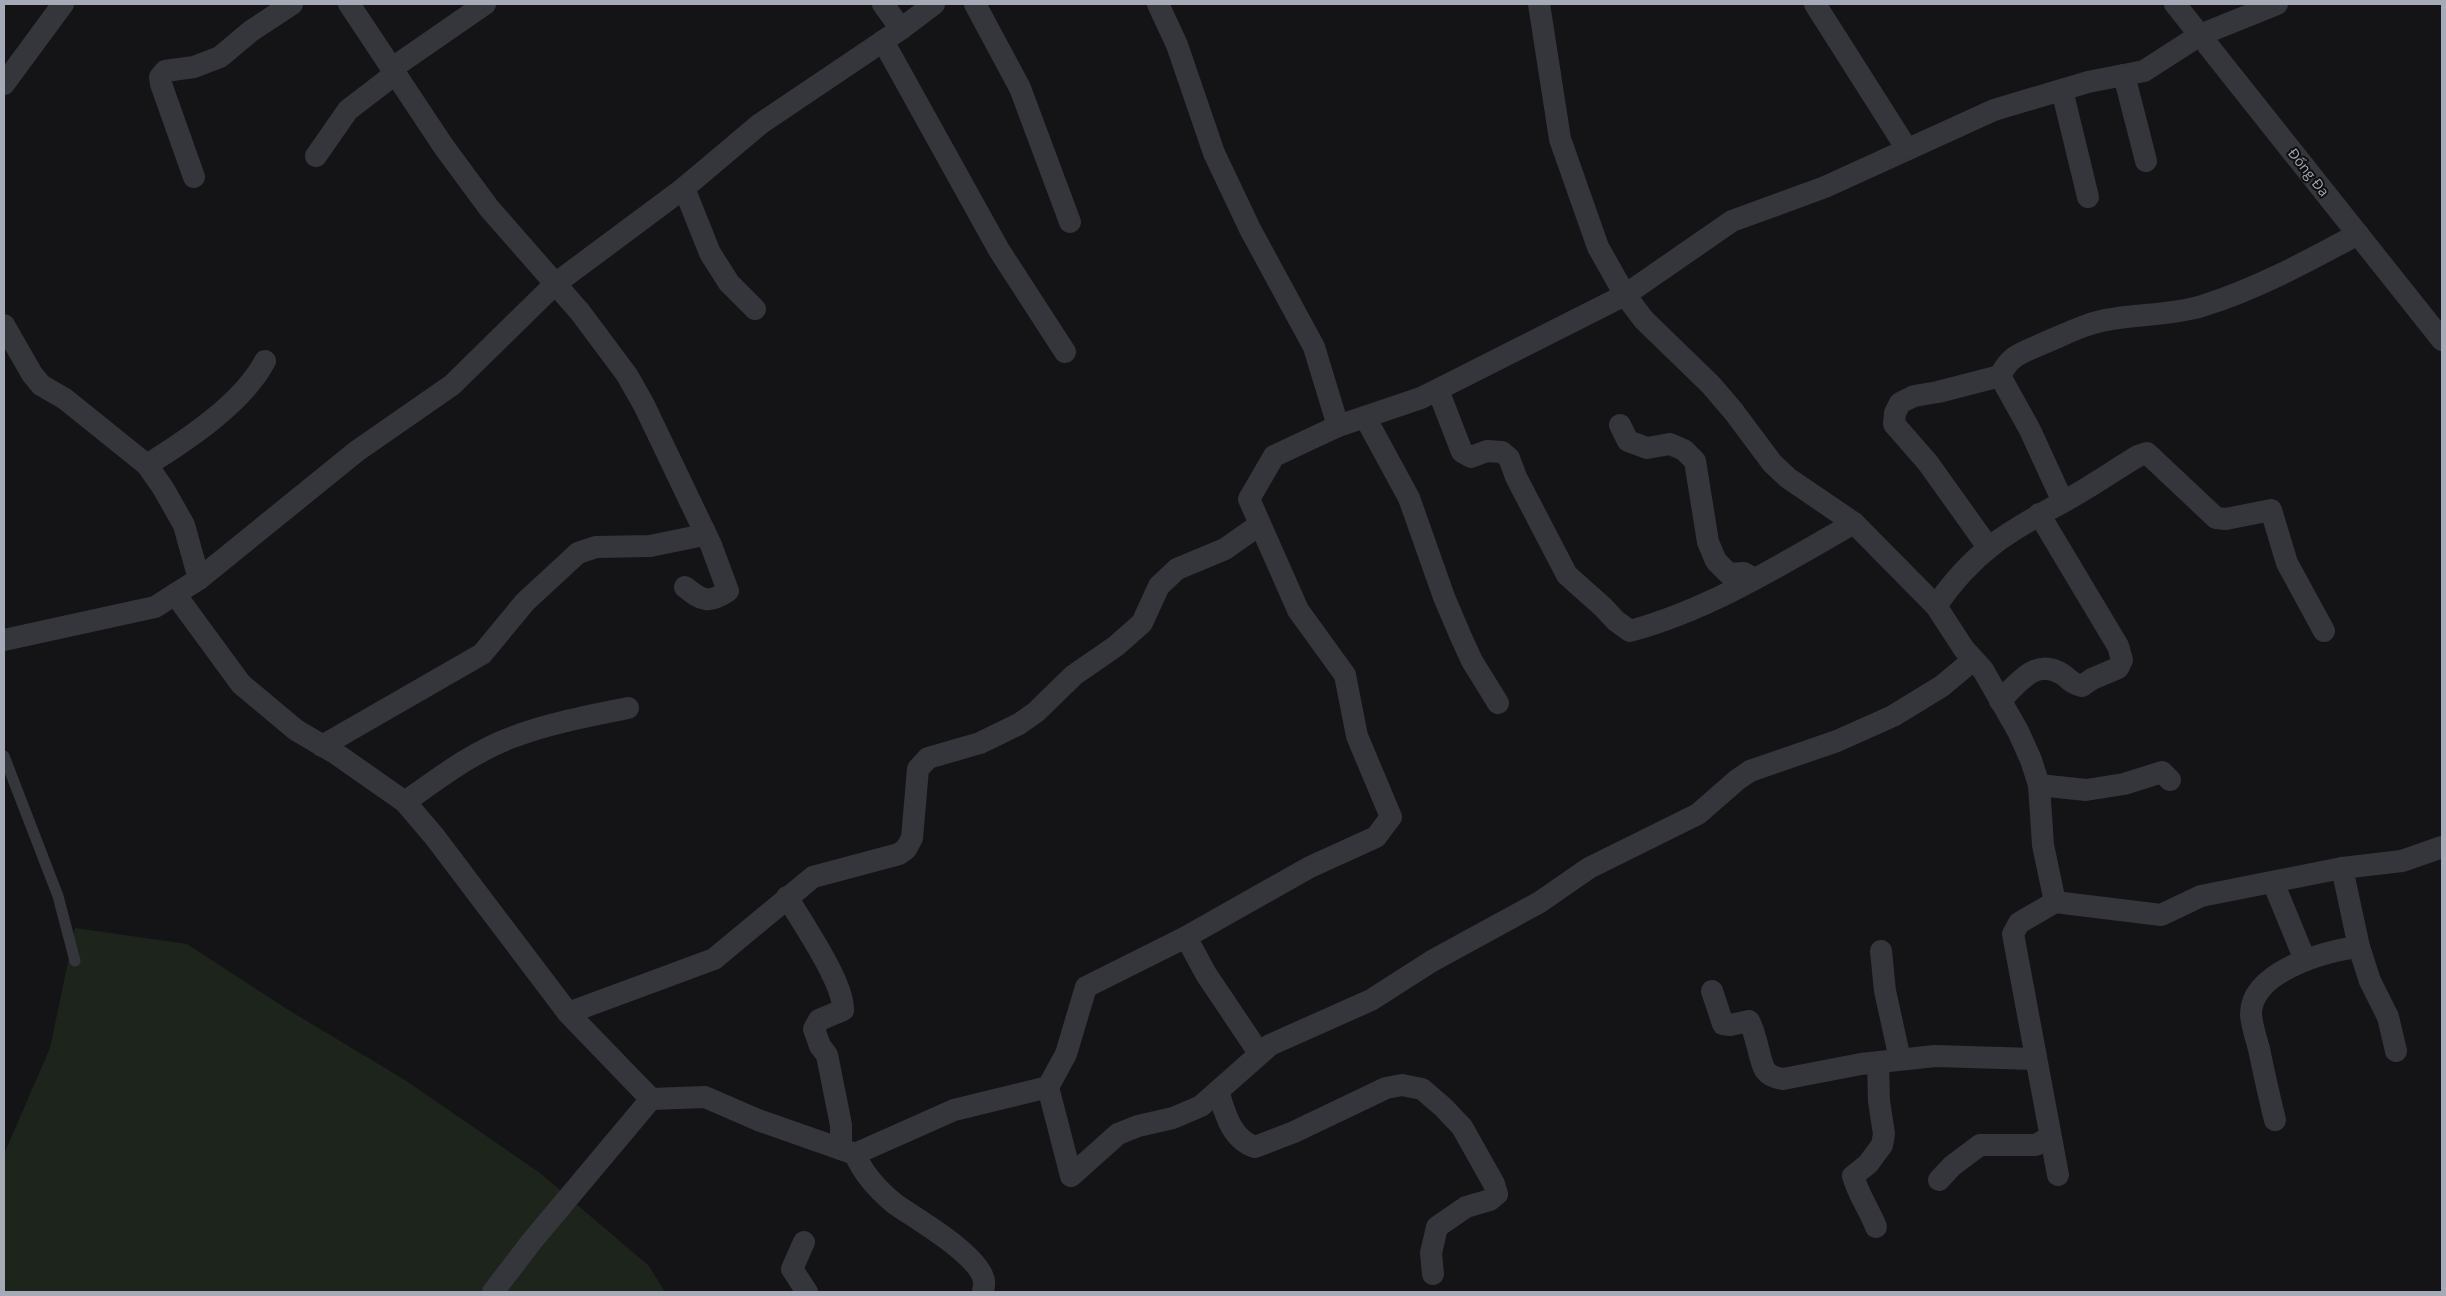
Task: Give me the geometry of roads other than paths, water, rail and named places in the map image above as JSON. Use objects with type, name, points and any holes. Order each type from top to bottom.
[{"type":"street","points":[[4,84],[63,4]]},
{"type":"street","points":[[194,177],[169,110],[160,77],[165,72],[194,67],[220,57],[251,31],[292,4]]},
{"type":"street","points":[[349,4],[444,147],[489,208],[580,312],[626,375],[644,405],[721,567],[728,591],[715,599],[698,599],[685,587]]},
{"type":"street","points":[[316,156],[348,110],[393,71],[485,4]]},
{"type":"street","points":[[883,4],[901,29]]},
{"type":"street","points":[[4,640],[155,607],[198,579],[357,451],[452,385],[555,284],[684,188],[760,124],[901,29],[934,4]]},
{"type":"street","points":[[975,4],[1020,88],[1070,222]]},
{"type":"street","points":[[1158,4],[1177,45],[1214,153],[1250,229],[1314,347],[1338,426]]},
{"type":"street","points":[[1539,4],[1560,139],[1598,247],[1625,295],[1644,320],[1711,385],[1772,463],[1788,478],[1854,523],[1936,606],[1954,635],[1983,670],[2031,760],[2038,785],[2043,845],[2055,902]]},
{"type":"street","points":[[1815,4],[1907,149]]},
{"type":"street","name":"Đống Đa","points":[[2175,4],[2442,340]]},
{"type":"street","points":[[1973,660],[1942,686],[1893,716],[1838,741],[1750,771],[1736,780],[1698,814],[1589,868],[1540,902],[1432,961],[1371,1000],[1270,1045],[1258,1053],[1201,1106],[1173,1118],[1138,1126],[1118,1134],[1071,1176],[1048,1087],[1066,1054],[1086,987],[1186,937],[1310,867],[1376,837],[1391,817],[1357,736],[1345,675],[1298,610],[1249,499],[1274,456],[1338,426],[1421,398],[1625,295],[1732,221],[1825,187],[1994,110],[2062,90],[2144,71],[2200,35],[2276,4]]},
{"type":"street","points":[[883,41],[999,250],[1065,352]]},
{"type":"street","points":[[2124,75],[2146,161]]},
{"type":"street","points":[[2062,90],[2088,198]]},
{"type":"street","points":[[684,188],[710,253],[729,283],[755,309]]},
{"type":"street","points":[[1988,547],[1928,463],[1894,424],[1900,403],[1914,396],[1938,392],[2000,376],[2007,362],[2018,354],[2085,325],[2110,319],[2178,312],[2202,307],[2293,269],[2358,234]]},
{"type":"street","points":[[4,325],[32,374],[41,385],[64,400],[147,465],[163,488],[184,526],[198,579]]},
{"type":"street","points":[[147,465],[171,450],[244,393],[257,376],[265,361]]},
{"type":"street","points":[[2000,376],[2030,430],[2063,502]]},
{"type":"street","points":[[1438,390],[1462,452],[1471,456],[1487,451],[1502,452],[1509,458],[1516,476],[1567,575],[1603,606],[1616,621],[1630,631],[1694,610],[1754,580],[1854,523]]},
{"type":"street","points":[[1365,417],[1409,498],[1444,597],[1464,645],[1498,703]]},
{"type":"street","points":[[1620,425],[1628,441],[1646,448],[1670,444],[1684,450],[1695,461],[1708,542],[1716,561],[1729,574],[1744,574],[1754,580]]},
{"type":"street","points":[[1936,606],[1955,578],[1988,547],[2039,514],[2063,502],[2138,456],[2147,453],[2216,518],[2226,519],[2271,510],[2287,563],[2324,631]]},
{"type":"street","points":[[2000,701],[2034,669],[2045,667],[2063,675],[2071,684],[2082,686],[2092,679],[2118,668],[2122,660],[2118,646],[2039,514]]},
{"type":"street","points":[[568,1013],[714,959],[813,876],[889,857],[906,849],[912,838],[918,769],[928,758],[980,742],[1019,724],[1036,712],[1074,675],[1116,646],[1142,623],[1159,586],[1177,569],[1225,549],[1259,525]]},
{"type":"street","points":[[322,746],[482,654],[525,602],[578,553],[596,547],[650,546],[699,536],[704,530]]},
{"type":"street","points":[[175,594],[241,684],[296,730],[405,802],[434,836],[568,1013],[652,1100]]},
{"type":"street","points":[[405,802],[460,764],[512,737],[554,724],[628,708]]},
{"type":"street","points":[[2038,785],[2086,790],[2124,784],[2162,772],[2170,780]]},
{"type":"street","points":[[2058,1175],[2034,1059],[2013,934],[2019,924],[2055,902],[2157,916],[2201,896],[2342,868],[2402,861],[2442,847]]},
{"type":"street","points":[[2342,868],[2359,947],[2370,981],[2388,1017],[2396,1051]]},
{"type":"street","points":[[2273,882],[2305,960]]},
{"type":"street","points":[[787,897],[824,960],[843,1001],[843,1010],[819,1020],[814,1029],[820,1046],[827,1055],[848,1151],[862,1171],[895,1203],[920,1219],[970,1260],[984,1280],[983,1292]]},
{"type":"street","points":[[1186,937],[1206,974],[1258,1053]]},
{"type":"street","points":[[2275,1120],[2251,1016],[2252,1008],[2267,983],[2305,960],[2344,948],[2359,947]]},
{"type":"street","points":[[1881,951],[1885,991],[1900,1060]]},
{"type":"street","points":[[1712,991],[1723,1024],[1730,1025],[1749,1021],[1765,1070],[1775,1078],[1783,1079],[1854,1065],[1935,1056],[2034,1059]]},
{"type":"street","points":[[1876,1227],[1852,1176],[1868,1164],[1882,1145],[1884,1134],[1878,1101],[1878,1063]]},
{"type":"street","points":[[1218,1091],[1226,1118],[1237,1136],[1246,1144],[1255,1148],[1294,1132],[1386,1088],[1402,1084],[1422,1089],[1462,1127],[1494,1184],[1496,1194],[1490,1200],[1466,1207],[1437,1227],[1431,1254],[1433,1274]]},
{"type":"street","points":[[493,1292],[532,1241],[652,1100],[706,1097],[758,1120],[848,1151],[954,1110],[1048,1087]]},
{"type":"street","points":[[1939,1180],[1952,1166],[1980,1145],[2036,1145],[2050,1136]]},
{"type":"street","points":[[804,1242],[792,1269],[807,1292]]},
{"type":"lane","points":[[4,756],[58,896],[75,961]]}]
